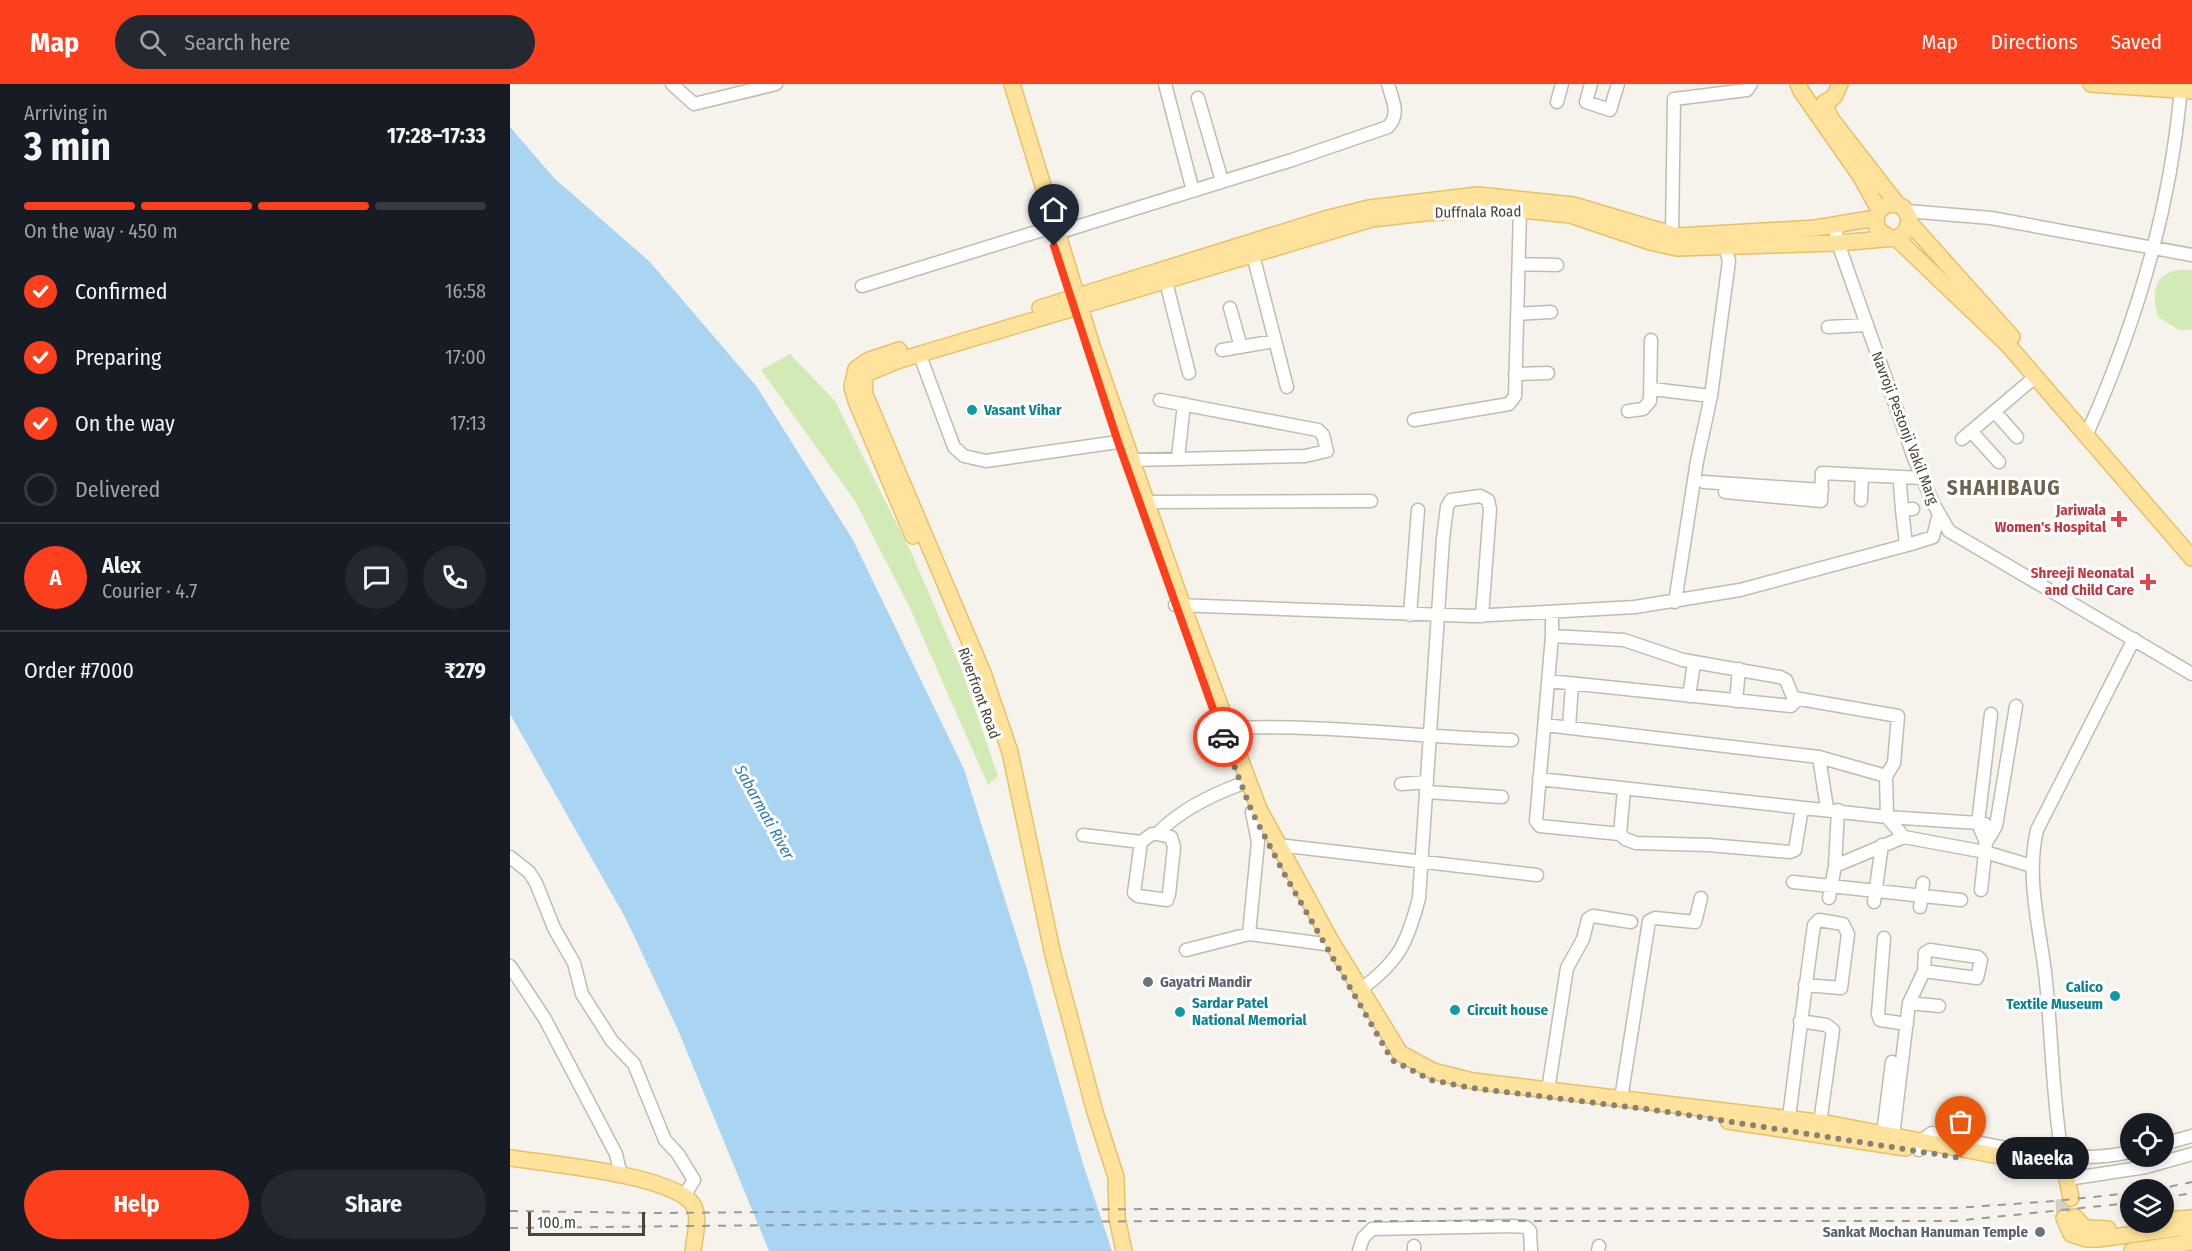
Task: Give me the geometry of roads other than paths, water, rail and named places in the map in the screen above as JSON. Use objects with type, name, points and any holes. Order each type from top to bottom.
[{"type":"main road","points":[[1005,84],[1053,230]]},
{"type":"main road","points":[[1012,84],[1053,230],[1118,442],[1252,812],[1324,944],[1392,1060],[1431,1080],[1920,1146],[2057,1167],[2065,1170],[2068,1179],[2067,1198],[2056,1178],[2045,1173],[1942,1150]]},
{"type":"main road","points":[[2091,84],[2185,88]]},
{"type":"main road","points":[[1800,89],[1822,103],[1837,91]]},
{"type":"main road","points":[[1800,89],[1861,177],[1878,214],[1877,229],[1893,238],[2008,345],[2192,549]]},
{"type":"main road","points":[[1837,91],[1827,102],[1827,111],[1832,120],[1905,213],[2014,339],[2117,472],[2192,558]]},
{"type":"main road","points":[[1075,303],[1325,219],[1369,208],[1433,199],[1478,195],[1573,205],[1672,234],[1835,226],[1878,214],[1888,204],[1905,213]]},
{"type":"main road","name":"Duffnala Road","points":[[1075,303],[1166,282],[1372,219],[1424,213],[1520,210],[1570,215],[1650,242],[1677,248],[1838,243],[1893,238]]},
{"type":"main road","points":[[1893,238],[1905,233],[1905,213]]},
{"type":"main road","points":[[1075,303],[1146,502],[1178,605],[1229,728],[1259,809],[1360,990],[1400,1053],[1433,1071],[1473,1081],[1789,1118],[1888,1135],[1920,1146]]},
{"type":"main road","name":"Riverfront Road","points":[[1075,303],[919,353],[868,374],[864,378],[865,396],[983,673],[1010,752],[1053,955],[1095,1112],[1116,1177],[1116,1218],[1124,1251]]},
{"type":"main road","name":"Riverfront Road","points":[[1075,303],[869,360],[856,369],[852,387],[884,472],[971,666],[1004,765],[1025,851],[1044,958],[1081,1100],[1105,1164],[1109,1182],[1111,1225],[1117,1251]]},
{"type":"main road","points":[[2117,472],[2119,489],[2192,569]]},
{"type":"main road","points":[[510,1158],[621,1176],[661,1186],[685,1198],[693,1208],[696,1222],[693,1248]]},
{"type":"main road","points":[[2120,1227],[2104,1230],[2090,1229],[2070,1217],[2071,1234],[2086,1239],[2137,1233]]},
{"type":"main road","points":[[2174,1219],[2192,1218]]},
{"type":"main road","points":[[2174,1229],[2192,1231]]},
{"type":"main road","points":[[2132,1251],[2192,1242]]},
{"type":"street","points":[[672,84],[694,104]]},
{"type":"street","points":[[685,84],[694,104]]},
{"type":"street","points":[[694,104],[729,90],[776,84]]},
{"type":"street","points":[[1165,84],[1193,191]]},
{"type":"street","points":[[862,286],[1193,191],[1388,127],[1395,120],[1396,112],[1388,84]]},
{"type":"street","points":[[1557,102],[1562,84]]},
{"type":"street","points":[[1591,84],[1586,102],[1610,110],[1618,84]]},
{"type":"street","points":[[1672,234],[1674,99],[1747,90],[1751,84]]},
{"type":"street","points":[[2087,432],[2117,366],[2153,248],[2185,88]]},
{"type":"street","points":[[1198,98],[1222,181]]},
{"type":"street","points":[[1414,420],[1509,404],[1515,396],[1520,210]]},
{"type":"street","points":[[1905,213],[1991,218],[2192,255]]},
{"type":"street","name":"Navroji Pestonji Vakil Marg","points":[[1835,226],[1838,243],[1922,478],[1949,531],[2192,674]]},
{"type":"street","points":[[1675,602],[1697,461],[1712,396],[1729,261],[1725,247]]},
{"type":"street","points":[[1253,255],[1287,387]]},
{"type":"street","points":[[1519,264],[1557,265]]},
{"type":"street","points":[[1166,282],[1189,373]]},
{"type":"street","points":[[1230,308],[1241,347]]},
{"type":"street","points":[[1517,314],[1551,312]]},
{"type":"street","points":[[1828,327],[1867,325]]},
{"type":"street","points":[[1628,411],[1647,407],[1652,388],[1651,340]]},
{"type":"street","points":[[1222,350],[1275,341]]},
{"type":"street","points":[[919,353],[954,447],[964,456],[986,461],[1118,442]]},
{"type":"street","points":[[1515,374],[1548,373]]},
{"type":"street","points":[[1999,462],[1967,435],[2035,377]]},
{"type":"street","points":[[1652,388],[1712,396]]},
{"type":"street","points":[[1131,460],[1305,456],[1327,451],[1327,444],[1318,430],[1160,400]]},
{"type":"street","points":[[1178,458],[1184,404]]},
{"type":"street","points":[[1995,412],[2017,437]]},
{"type":"street","points":[[1725,492],[1821,501],[1822,473],[1922,478]]},
{"type":"street","points":[[1861,500],[1862,475]]},
{"type":"street","points":[[1704,482],[1822,490]]},
{"type":"street","points":[[1900,484],[1907,510],[1906,545]]},
{"type":"street","points":[[1360,990],[1398,956],[1409,936],[1419,898],[1438,615],[1447,507],[1451,500],[1480,496],[1488,500],[1490,510],[1482,616]]},
{"type":"street","points":[[1146,502],[1371,501]]},
{"type":"street","points":[[1410,615],[1418,510]]},
{"type":"street","points":[[1933,537],[1939,514]]},
{"type":"street","points":[[1178,605],[1482,616],[1675,602],[1740,590],[1933,537],[1963,540]]},
{"type":"street","points":[[1552,612],[1549,681],[1536,821],[1540,826],[1620,834],[1625,839],[1636,843],[1709,844],[1794,852],[1802,808]]},
{"type":"street","points":[[1549,681],[1791,706],[1795,702],[1783,678],[1694,663],[1624,640],[1552,636]]},
{"type":"street","points":[[2062,1156],[2032,866],[2037,830],[2134,639]]},
{"type":"street","points":[[1689,696],[1694,663]]},
{"type":"street","points":[[1736,700],[1739,669]]},
{"type":"street","points":[[1569,728],[1572,684]]},
{"type":"street","points":[[1794,698],[1898,716],[1894,763],[1886,776],[1887,817],[1904,837]]},
{"type":"street","points":[[1981,890],[1986,847],[1996,826],[2016,705]]},
{"type":"street","points":[[1986,847],[1978,823],[1991,714]]},
{"type":"street","points":[[1545,725],[1819,757],[1886,776]]},
{"type":"street","points":[[1229,728],[1267,726],[1512,740]]},
{"type":"street","points":[[1819,757],[1833,809],[1835,866],[1829,893]]},
{"type":"street","points":[[1539,779],[1802,808],[1833,809],[1887,817],[1996,826]]},
{"type":"street","points":[[1157,834],[1169,821],[1218,793],[1242,784]]},
{"type":"street","points":[[1401,784],[1502,797]]},
{"type":"street","points":[[1620,834],[1624,789]]},
{"type":"street","points":[[1249,934],[1258,842],[1252,812]]},
{"type":"street","points":[[1083,835],[1141,842],[1152,834],[1171,837],[1173,842],[1167,900],[1146,898],[1134,892],[1141,842]]},
{"type":"street","points":[[1835,866],[1904,837],[1986,847],[2032,866]]},
{"type":"street","points":[[1278,845],[1537,875]]},
{"type":"street","points":[[1874,897],[1882,845]]},
{"type":"street","points":[[510,857],[529,872],[536,883],[554,928],[574,963],[582,994],[612,1041],[634,1064],[665,1140],[678,1154],[694,1180],[685,1198]]},
{"type":"street","points":[[1793,882],[1829,893],[1920,902],[1961,900]]},
{"type":"street","points":[[1920,902],[1923,883]]},
{"type":"street","points":[[1621,1099],[1649,921],[1655,918],[1695,922],[1701,898]]},
{"type":"street","points":[[1548,1090],[1567,968],[1583,939],[1588,919],[1593,916],[1631,922]]},
{"type":"street","points":[[1789,1118],[1800,1021],[1805,985],[1816,921],[1843,924],[1848,934],[1840,988],[1805,985]]},
{"type":"street","points":[[1186,950],[1249,934],[1324,944]]},
{"type":"street","points":[[1884,938],[1878,1014],[1880,1020],[1884,1022],[1907,1024]]},
{"type":"street","points":[[510,966],[545,1018],[616,1154],[621,1176]]},
{"type":"street","points":[[1888,1135],[1909,1003],[1924,971]]},
{"type":"street","points":[[1909,1003],[1939,1006]]},
{"type":"street","points":[[1800,1021],[1833,1028],[1823,1123]]},
{"type":"street","points":[[1888,1135],[1892,1062]]},
{"type":"street","points":[[1823,1123],[1834,1063]]},
{"type":"street","points":[[1920,1146],[1932,1133],[2062,1156],[2120,1154]]},
{"type":"street","points":[[2174,1141],[2192,1136]]},
{"type":"street","points":[[2068,1179],[2146,1167],[2192,1154]]},
{"type":"street","points":[[1359,1251],[1363,1238],[1372,1229],[1512,1226],[1526,1227],[1530,1231],[1531,1251]]},
{"type":"water","name":"Sabarmati River","points":[[510,127],[554,178],[650,262],[757,387],[853,540],[964,769],[1029,976],[1083,1164],[1112,1251],[769,1251],[678,1030],[626,919],[510,714]]},
{"type":"tunnel","points":[[2063,1199],[2064,1218]]},
{"type":"railway","points":[[2174,1186],[2192,1182]]},
{"type":"railway","points":[[2174,1196],[2192,1193]]},
{"type":"railway","points":[[510,1211],[655,1213],[1157,1209],[1955,1208],[2120,1194]]},
{"type":"railway","points":[[510,1228],[1157,1221],[1955,1221],[2120,1204]]},
{"type":"place","name":"Vasant Vihar","points":[[972,410]]},
{"type":"place","name":"Jariwala Women's Hospital","points":[[2119,519]]},
{"type":"place","name":"Shreeji Neonatal and Child Care","points":[[2148,582]]},
{"type":"place","name":"Gayatri Mandir","points":[[1148,982]]},
{"type":"place","name":"Calico Textile Museum","points":[[2115,996]]},
{"type":"place","name":"Circuit house","points":[[1455,1010]]},
{"type":"place","name":"Sardar Patel National Memorial","points":[[1180,1012]]},
{"type":"place","name":"Naeeka","points":[[1961,1158]]},
{"type":"place","name":"Sankat Mochan Hanuman Temple","points":[[2040,1232]]},
{"type":"district","name":"SHAHIBAUG","points":[[2004,488]]}]
